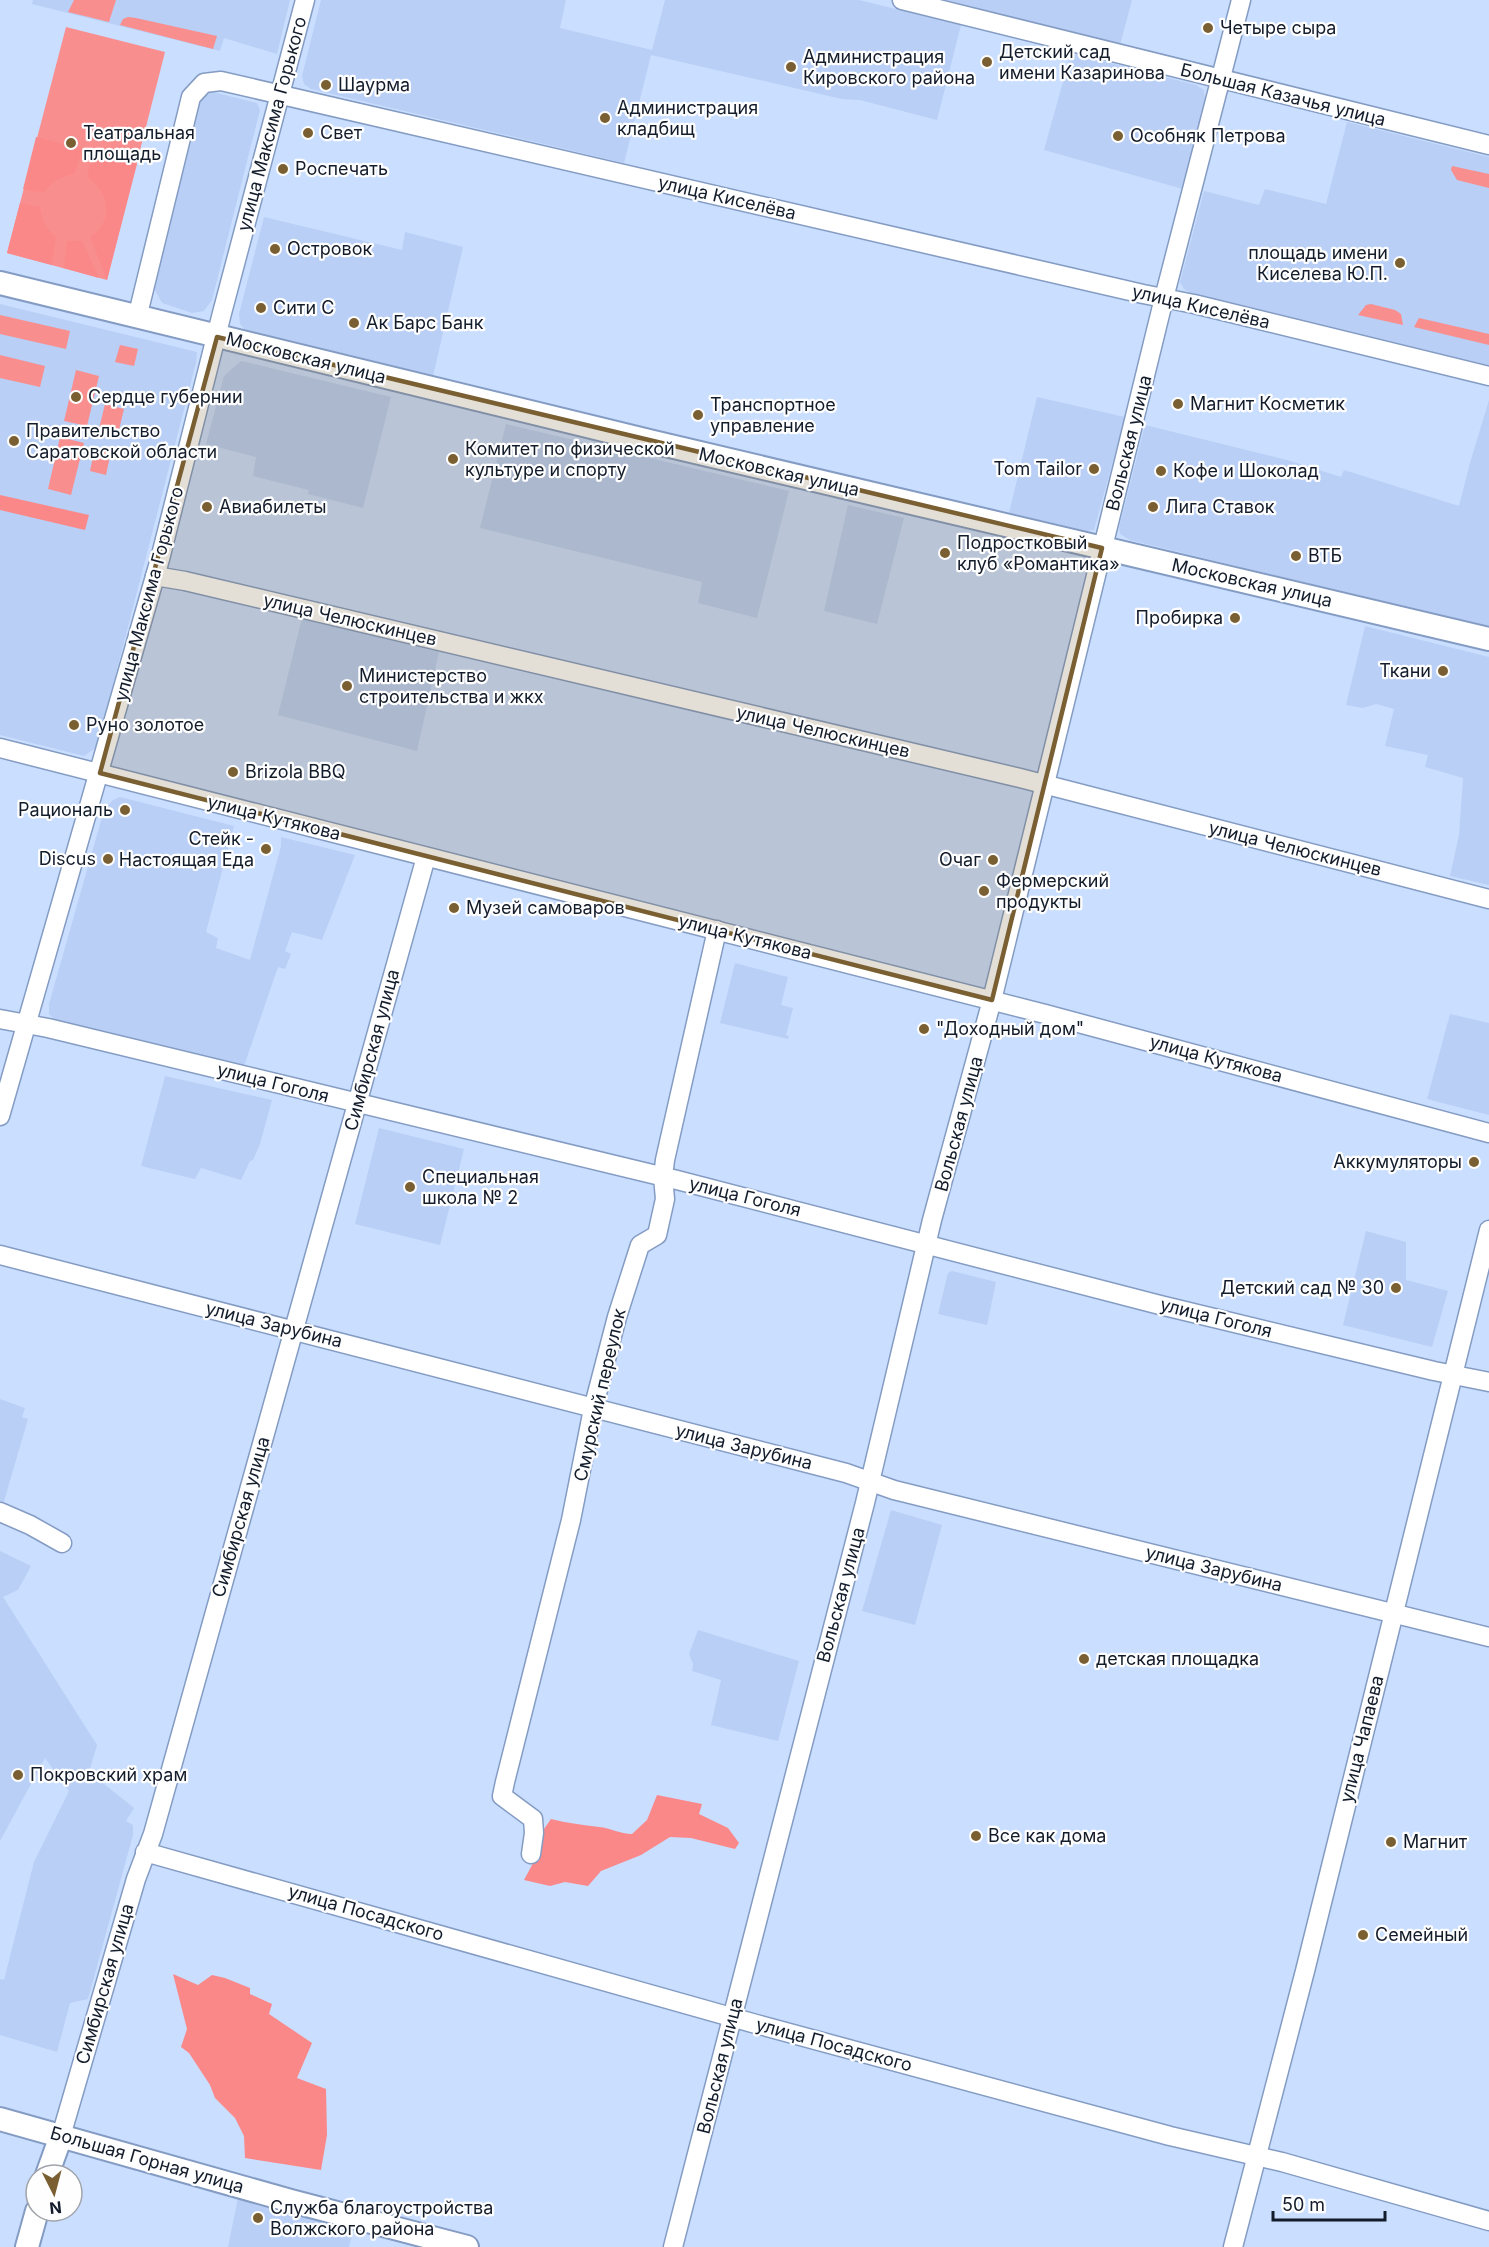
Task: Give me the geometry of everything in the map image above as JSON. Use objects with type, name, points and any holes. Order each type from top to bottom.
[{"type":"main road","name":"Московская улица","points":[[0,283],[137,318],[1489,639]]},
{"type":"main road","name":"Большая Горная улица","points":[[0,2119],[291,2201],[467,2247]]},
{"type":"main road","name":"Симбирская улица","points":[[51,2163],[61,2136]]},
{"type":"main road","points":[[27,2247],[34,2223]]},
{"type":"street","name":"улица Максима Горького","points":[[0,1116],[155,576],[306,0]]},
{"type":"street","name":"Большая Казачья улица","points":[[902,0],[1489,145]]},
{"type":"street","name":"Вольская улица","points":[[673,2247],[869,1481],[928,1245],[932,1220],[992,1000],[1164,298],[1241,0]]},
{"type":"street","name":"улица Киселёва","points":[[137,318],[191,97],[204,83],[221,81],[1489,375]]},
{"type":"street","name":"улица Челюскинцев","points":[[155,576],[186,581],[1044,785],[1489,898]]},
{"type":"street","name":"улица Кутякова","points":[[0,748],[992,1000],[1489,1132]]},
{"type":"street","name":"Симбирская улица","points":[[61,2136],[94,2018],[145,1852],[153,1834],[426,857]]},
{"type":"street","name":"Смурский переулок","points":[[531,1854],[533,1819],[502,1796],[571,1520],[593,1409],[617,1317],[640,1245],[657,1235],[665,1199],[663,1177],[717,930]]},
{"type":"street","name":"улица Гоголя","points":[[0,1019],[663,1177],[1160,1305],[1434,1371],[1489,1382]]},
{"type":"street","name":"улица Чапаева","points":[[1233,2247],[1305,1971],[1489,1230]]},
{"type":"street","name":"улица Зарубина","points":[[0,1255],[846,1473],[894,1490],[1489,1637]]},
{"type":"street","points":[[0,1512],[62,1543]]},
{"type":"street","name":"улица Посадского","points":[[145,1852],[732,2018],[1170,2136],[1282,2162],[1489,2221]]},
{"type":"highlighted area","points":[[217,337],[1102,548],[992,1000],[100,773]]},
{"type":"shaded area","points":[[33,0],[290,0],[277,54],[224,38],[220,51],[32,4]]},
{"type":"shaded area","points":[[74,0],[116,0],[109,22],[68,12]]},
{"type":"shaded area","points":[[321,0],[566,0],[560,28],[652,50],[665,0],[859,0],[961,25],[937,120],[860,100],[842,99],[651,55],[624,163],[311,89],[304,84],[302,76]]},
{"type":"shaded area","points":[[946,0],[1132,0],[1120,45]]},
{"type":"shaded area","points":[[128,17],[217,36],[213,49],[120,25],[123,19]]},
{"type":"shaded area","name":"Театральная площадь","points":[[66,27],[165,52],[107,280],[7,253]]},
{"type":"shaded area","points":[[1071,53],[1196,85],[1204,90],[1205,101],[1183,189],[1044,150]]},
{"type":"shaded area","points":[[209,91],[257,103],[260,110],[212,300],[204,311],[192,313],[162,303],[153,286],[197,103]]},
{"type":"shaded area","name":"площадь имени Киселева Ю.П.","points":[[1347,122],[1489,157],[1489,366],[1192,294],[1184,289],[1180,282],[1204,191],[1259,205],[1265,189],[1326,204]]},
{"type":"shaded area","points":[[36,137],[82,149],[75,173],[54,181],[43,193],[23,189]]},
{"type":"shaded area","points":[[93,152],[137,164],[107,280],[90,237],[98,230],[106,215],[106,206],[100,190],[87,177]]},
{"type":"shaded area","points":[[1452,166],[1489,174],[1489,188],[1457,180],[1451,170]]},
{"type":"shaded area","points":[[20,203],[40,207],[45,224],[56,237],[52,265],[7,253]]},
{"type":"shaded area","points":[[264,217],[402,250],[405,232],[463,247],[433,376],[246,331],[240,324],[239,314]]},
{"type":"shaded area","points":[[67,241],[82,241],[99,278],[64,268]]},
{"type":"shaded area","points":[[0,304],[197,352],[97,747],[84,756],[0,735]]},
{"type":"shaded area","points":[[1371,304],[1395,310],[1401,314],[1403,325],[1358,315],[1366,305]]},
{"type":"shaded area","points":[[0,315],[70,331],[66,349],[0,334]]},
{"type":"shaded area","points":[[1419,318],[1489,334],[1489,345],[1414,327]]},
{"type":"shaded area","points":[[120,345],[138,349],[134,366],[115,362]]},
{"type":"shaded area","points":[[0,355],[45,366],[40,387],[0,378]]},
{"type":"shaded area","points":[[241,361],[391,397],[363,508],[308,494],[309,490],[253,476],[256,457],[206,444],[224,376]]},
{"type":"shaded area","points":[[76,370],[99,376],[87,426],[64,421]]},
{"type":"shaded area","points":[[1037,397],[1125,417],[1094,530],[1087,531],[1009,513]]},
{"type":"shaded area","points":[[1489,400],[1489,628],[1130,540],[1120,534],[1119,528],[1145,425],[1287,460],[1341,477],[1344,470],[1459,506]]},
{"type":"shaded area","points":[[105,404],[124,409],[118,434],[99,429]]},
{"type":"shaded area","points":[[506,424],[789,491],[757,618],[698,603],[702,582],[480,528]]},
{"type":"shaded area","points":[[60,437],[84,443],[71,495],[48,489]]},
{"type":"shaded area","points":[[95,447],[111,451],[106,475],[90,471]]},
{"type":"shaded area","points":[[0,495],[89,515],[85,530],[0,510]]},
{"type":"shaded area","points":[[848,505],[904,518],[877,624],[824,611]]},
{"type":"shaded area","points":[[302,618],[439,652],[417,751],[278,715]]},
{"type":"shaded area","points":[[1365,626],[1489,657],[1489,885],[1450,876],[1459,835],[1463,778],[1425,767],[1428,755],[1385,746],[1394,709],[1376,704],[1363,708],[1346,705]]},
{"type":"shaded area","points":[[120,797],[234,826],[206,932],[218,938],[216,948],[250,960],[281,846],[281,837],[355,855],[322,940],[292,932],[285,951],[291,954],[285,969],[278,967],[243,1069],[54,1019],[49,1014],[49,1004],[104,810],[113,800]]},
{"type":"shaded area","points":[[735,963],[788,977],[781,1005],[793,1008],[786,1035],[789,1036],[788,1039],[720,1023]]},
{"type":"shaded area","points":[[1450,1014],[1489,1023],[1489,1115],[1427,1099]]},
{"type":"shaded area","points":[[165,1076],[272,1100],[260,1144],[241,1180],[201,1168],[195,1179],[141,1166]]},
{"type":"shaded area","name":"Специальная школа № 2","points":[[379,1128],[464,1149],[440,1245],[355,1224]]},
{"type":"shaded area","name":"Детский сад № 30","points":[[1366,1231],[1406,1242],[1406,1280],[1448,1291],[1432,1347],[1343,1325]]},
{"type":"shaded area","points":[[952,1271],[996,1282],[987,1325],[938,1314],[948,1273]]},
{"type":"shaded area","points":[[0,1399],[25,1408],[22,1417],[28,1419],[2,1508],[0,1507]]},
{"type":"shaded area","points":[[891,1510],[942,1525],[915,1625],[862,1611]]},
{"type":"shaded area","points":[[0,1551],[31,1566],[18,1590],[3,1597],[97,1745],[89,1772],[134,1808],[126,1821],[133,1825],[133,1835],[88,1999],[70,2003],[57,2052],[0,2035],[0,1979],[4,1980],[34,1862],[69,1791],[45,1758],[0,1841]]},
{"type":"shaded area","points":[[698,1630],[799,1661],[778,1741],[711,1725],[721,1680],[692,1671],[693,1664],[689,1654]]},
{"type":"shaded area","points":[[657,1795],[702,1804],[699,1814],[728,1828],[739,1843],[735,1849],[691,1838],[670,1837],[641,1855],[601,1871],[588,1886],[565,1882],[550,1886],[524,1880],[539,1852],[544,1829],[551,1819],[632,1834],[647,1820]]},
{"type":"shaded area","points":[[173,1974],[198,1985],[212,1975],[250,1988],[250,1994],[272,2004],[269,2014],[312,2043],[297,2078],[326,2089],[327,2135],[321,2170],[245,2158],[244,2136],[235,2118],[215,2098],[210,2085],[189,2053],[181,2047],[187,2029]]},
{"type":"shaded area","points":[[238,2198],[354,2228],[349,2247],[228,2247]]},
{"type":"place","name":"Четыре сыра","points":[[1208,28]]},
{"type":"place","name":"Детский сад имени Казаринова","points":[[987,62]]},
{"type":"place","name":"Администрация Кировского района","points":[[791,67]]},
{"type":"place","name":"Шаурма","points":[[326,85]]},
{"type":"place","name":"Администрация кладбищ","points":[[605,118]]},
{"type":"place","name":"Свет","points":[[308,133]]},
{"type":"place","name":"Особняк Петрова","points":[[1118,136]]},
{"type":"place","name":"Театральная площадь","points":[[71,143]]},
{"type":"place","name":"Роспечать","points":[[283,169]]},
{"type":"place","name":"Островок","points":[[275,249]]},
{"type":"place","name":"площадь имени Киселева Ю.П.","points":[[1400,263]]},
{"type":"place","name":"Сити С","points":[[261,308]]},
{"type":"place","name":"Ак Барс Банк","points":[[354,323]]},
{"type":"place","name":"Сердце губернии","points":[[76,397]]},
{"type":"place","name":"Магнит Косметик","points":[[1178,404]]},
{"type":"place","name":"Транспортное управление","points":[[698,415]]},
{"type":"place","name":"Правительство Саратовской области","points":[[14,441]]},
{"type":"place","name":"Комитет по физической культуре и спорту","points":[[453,459]]},
{"type":"place","name":"Tom Tailor","points":[[1094,469]]},
{"type":"place","name":"Кофе и Шоколад","points":[[1161,471]]},
{"type":"place","name":"Авиабилеты","points":[[207,507]]},
{"type":"place","name":"Лига Ставок","points":[[1153,507]]},
{"type":"place","name":"Подростковый клуб «Романтика»","points":[[945,553]]},
{"type":"place","name":"ВТБ","points":[[1296,556]]},
{"type":"place","name":"Пробирка","points":[[1235,618]]},
{"type":"place","name":"Ткани","points":[[1443,671]]},
{"type":"place","name":"Министерство строительства и жкх","points":[[347,686]]},
{"type":"place","name":"Руно золотое","points":[[74,725]]},
{"type":"place","name":"Brizola BBQ","points":[[233,772]]},
{"type":"place","name":"Рациональ","points":[[125,810]]},
{"type":"place","name":"Стейк - Настоящая Еда","points":[[266,849]]},
{"type":"place","name":"Discus","points":[[108,859]]},
{"type":"place","name":"Очаг","points":[[993,860]]},
{"type":"place","name":"Фермерский продукты","points":[[984,891]]},
{"type":"place","name":"Музей самоваров","points":[[454,908]]},
{"type":"place","name":"\"Доходный дом\"","points":[[924,1029]]},
{"type":"place","name":"Аккумуляторы","points":[[1474,1162]]},
{"type":"place","name":"Специальная школа № 2","points":[[410,1187]]},
{"type":"place","name":"Детский сад № 30","points":[[1396,1288]]},
{"type":"place","name":"детская площадка","points":[[1084,1659]]},
{"type":"place","name":"Покровский храм","points":[[18,1775]]},
{"type":"place","name":"Все как дома","points":[[976,1836]]},
{"type":"place","name":"Магнит","points":[[1391,1842]]},
{"type":"place","name":"Семейный","points":[[1363,1935]]},
{"type":"place","name":"Служба благоустройства Волжского района","points":[[258,2218]]}]
